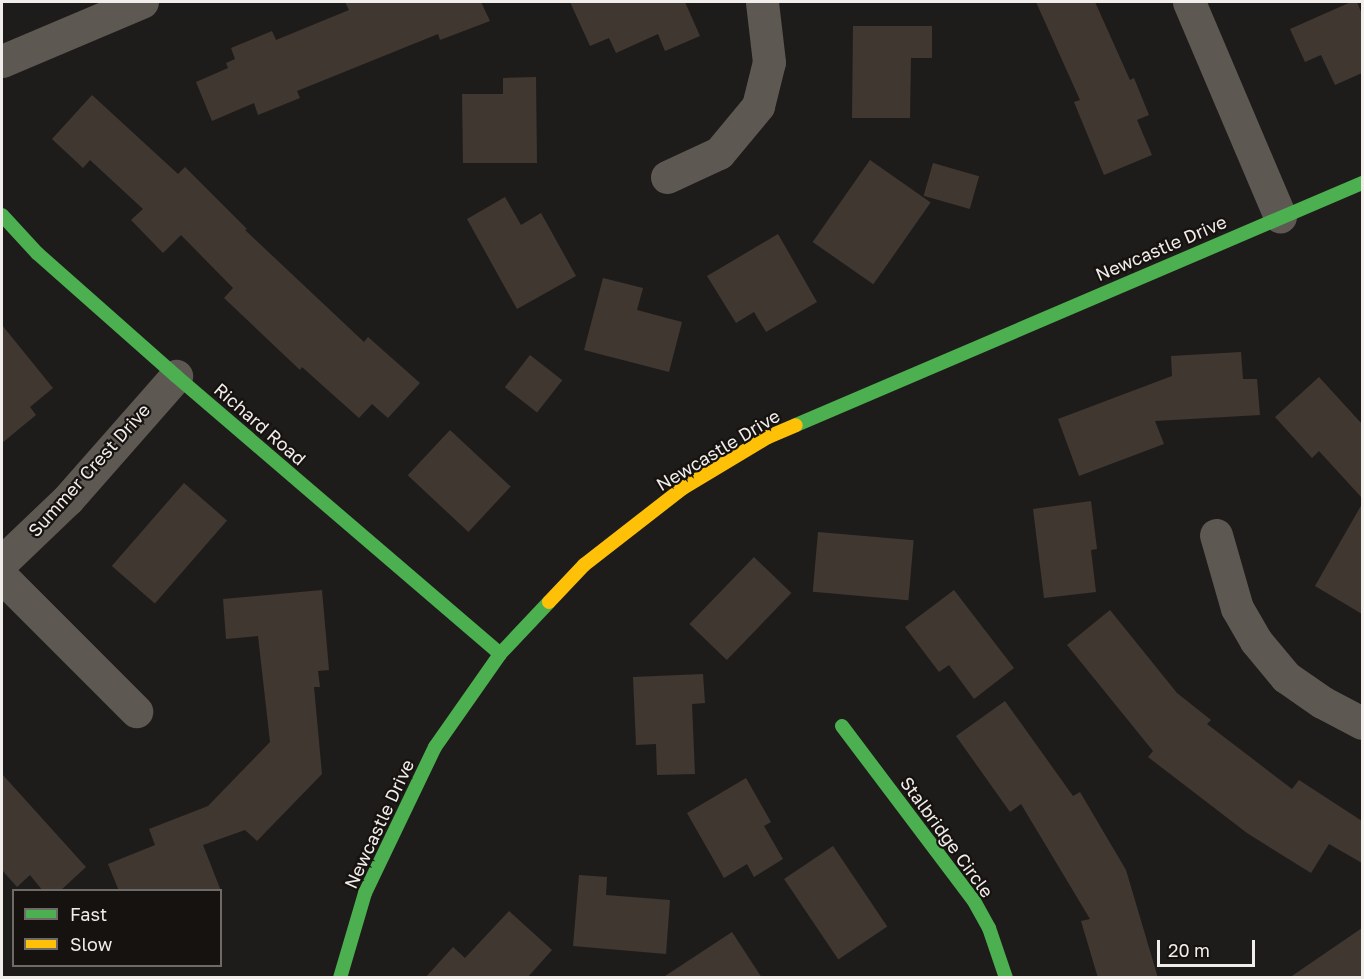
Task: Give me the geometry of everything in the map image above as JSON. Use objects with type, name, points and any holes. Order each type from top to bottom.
[{"type":"street","points":[[2,61],[142,2]]},
{"type":"street","points":[[667,177],[719,153],[758,106],[769,62],[762,2]]},
{"type":"street","points":[[1189,2],[1280,216]]},
{"type":"street","name":"Newcastle Drive","points":[[340,978],[365,893],[435,747],[500,654],[584,565],[682,488],[768,436],[1362,183]]},
{"type":"street","name":"Richard Road","points":[[2,215],[37,253],[176,376],[500,654]]},
{"type":"street","name":"Summer Crest Drive","points":[[2,562],[68,499],[176,376]]},
{"type":"street","points":[[1216,535],[1237,608],[1256,641],[1286,677],[1322,702],[1362,723]]},
{"type":"street","points":[[2,577],[136,711]]},
{"type":"street","name":"Stalbridge Circle","points":[[842,726],[974,901],[989,928],[1006,978]]},
{"type":"building","points":[[345,2],[481,2],[490,21],[440,40],[438,34],[297,91],[300,98],[258,115],[254,103],[212,121],[196,82],[228,68],[226,63],[235,59],[231,48],[272,31],[276,40],[349,10]]},
{"type":"building","points":[[570,2],[685,2],[700,36],[665,51],[658,34],[616,53],[609,38],[590,46]]},
{"type":"building","points":[[1036,2],[1095,2],[1130,80],[1134,78],[1149,115],[1137,120],[1152,155],[1104,175],[1074,102],[1080,100]]},
{"type":"building","points":[[1351,2],[1357,2],[1362,14],[1362,73],[1335,85],[1321,55],[1305,62],[1290,29]]},
{"type":"building","points":[[853,26],[932,26],[932,58],[911,58],[910,118],[852,118]]},
{"type":"building","points":[[536,77],[537,163],[463,163],[462,94],[503,94],[503,78]]},
{"type":"building","points":[[92,95],[178,174],[185,167],[247,229],[245,230],[364,342],[368,337],[420,383],[388,418],[372,404],[359,418],[302,367],[300,370],[224,298],[233,288],[181,235],[163,253],[131,220],[143,209],[90,160],[83,168],[52,139]]},
{"type":"building","points":[[870,160],[931,202],[873,284],[813,242]]},
{"type":"building","points":[[933,163],[979,176],[970,209],[924,196]]},
{"type":"building","points":[[505,197],[521,225],[541,213],[576,276],[517,309],[467,219]]},
{"type":"building","points":[[778,234],[817,302],[766,332],[754,312],[736,323],[707,276]]},
{"type":"building","points":[[603,278],[643,288],[637,310],[682,322],[669,372],[584,350]]},
{"type":"building","points":[[2,325],[53,388],[30,407],[36,415],[2,443]]},
{"type":"building","points":[[1241,352],[1243,379],[1257,379],[1260,415],[1155,421],[1164,444],[1079,476],[1058,419],[1172,376],[1171,356]]},
{"type":"building","points":[[530,355],[562,380],[537,413],[505,387]]},
{"type":"building","points":[[1319,377],[1362,424],[1362,498],[1319,451],[1312,458],[1275,417]]},
{"type":"building","points":[[450,430],[511,487],[468,532],[408,475]]},
{"type":"building","points":[[184,483],[227,520],[155,603],[112,566]]},
{"type":"building","points":[[1091,501],[1097,549],[1091,550],[1096,592],[1044,598],[1033,509]]},
{"type":"building","points":[[1362,504],[1362,614],[1315,586]]},
{"type":"building","points":[[818,532],[914,540],[908,600],[813,592]]},
{"type":"building","points":[[754,557],[791,593],[727,660],[689,624]]},
{"type":"building","points":[[322,590],[329,670],[318,671],[320,687],[314,687],[322,774],[257,841],[245,830],[203,845],[220,889],[118,889],[108,864],[155,845],[149,829],[208,806],[270,742],[258,636],[226,639],[223,599]]},
{"type":"building","points":[[954,590],[1014,668],[974,699],[949,665],[939,672],[905,627]]},
{"type":"building","points":[[1110,610],[1177,693],[1211,720],[1207,724],[1292,789],[1299,780],[1362,821],[1362,863],[1329,844],[1311,873],[1247,833],[1148,757],[1153,751],[1067,645]]},
{"type":"building","points":[[703,674],[705,703],[692,704],[695,774],[657,775],[656,744],[636,745],[633,677]]},
{"type":"building","points":[[1005,701],[1073,796],[1080,792],[1126,870],[1158,978],[1098,978],[1081,921],[1090,919],[1021,804],[1010,812],[956,736]]},
{"type":"building","points":[[2,774],[86,867],[62,889],[41,889],[30,875],[17,887],[2,870]]},
{"type":"building","points":[[746,778],[771,822],[764,826],[783,859],[754,877],[747,864],[724,878],[687,813]]},
{"type":"building","points":[[833,846],[887,926],[838,959],[784,879]]},
{"type":"building","points":[[579,875],[607,877],[606,895],[670,900],[666,954],[573,946]]},
{"type":"building","points":[[509,911],[552,950],[527,978],[425,978],[453,947],[465,958]]},
{"type":"building","points":[[1362,928],[1362,978],[1289,978]]},
{"type":"building","points":[[732,932],[762,978],[662,978]]},
{"type":"traffic: fast","points":[[796,425],[1362,183]]},
{"type":"traffic: fast","points":[[2,215],[37,253],[176,376],[500,654]]},
{"type":"traffic: fast","points":[[340,978],[365,893],[435,747],[500,654],[549,602]]},
{"type":"traffic: fast","points":[[842,726],[974,901],[989,928],[1006,978]]},
{"type":"traffic: slow","points":[[549,602],[584,565],[683,488],[768,437],[796,425]]}]
